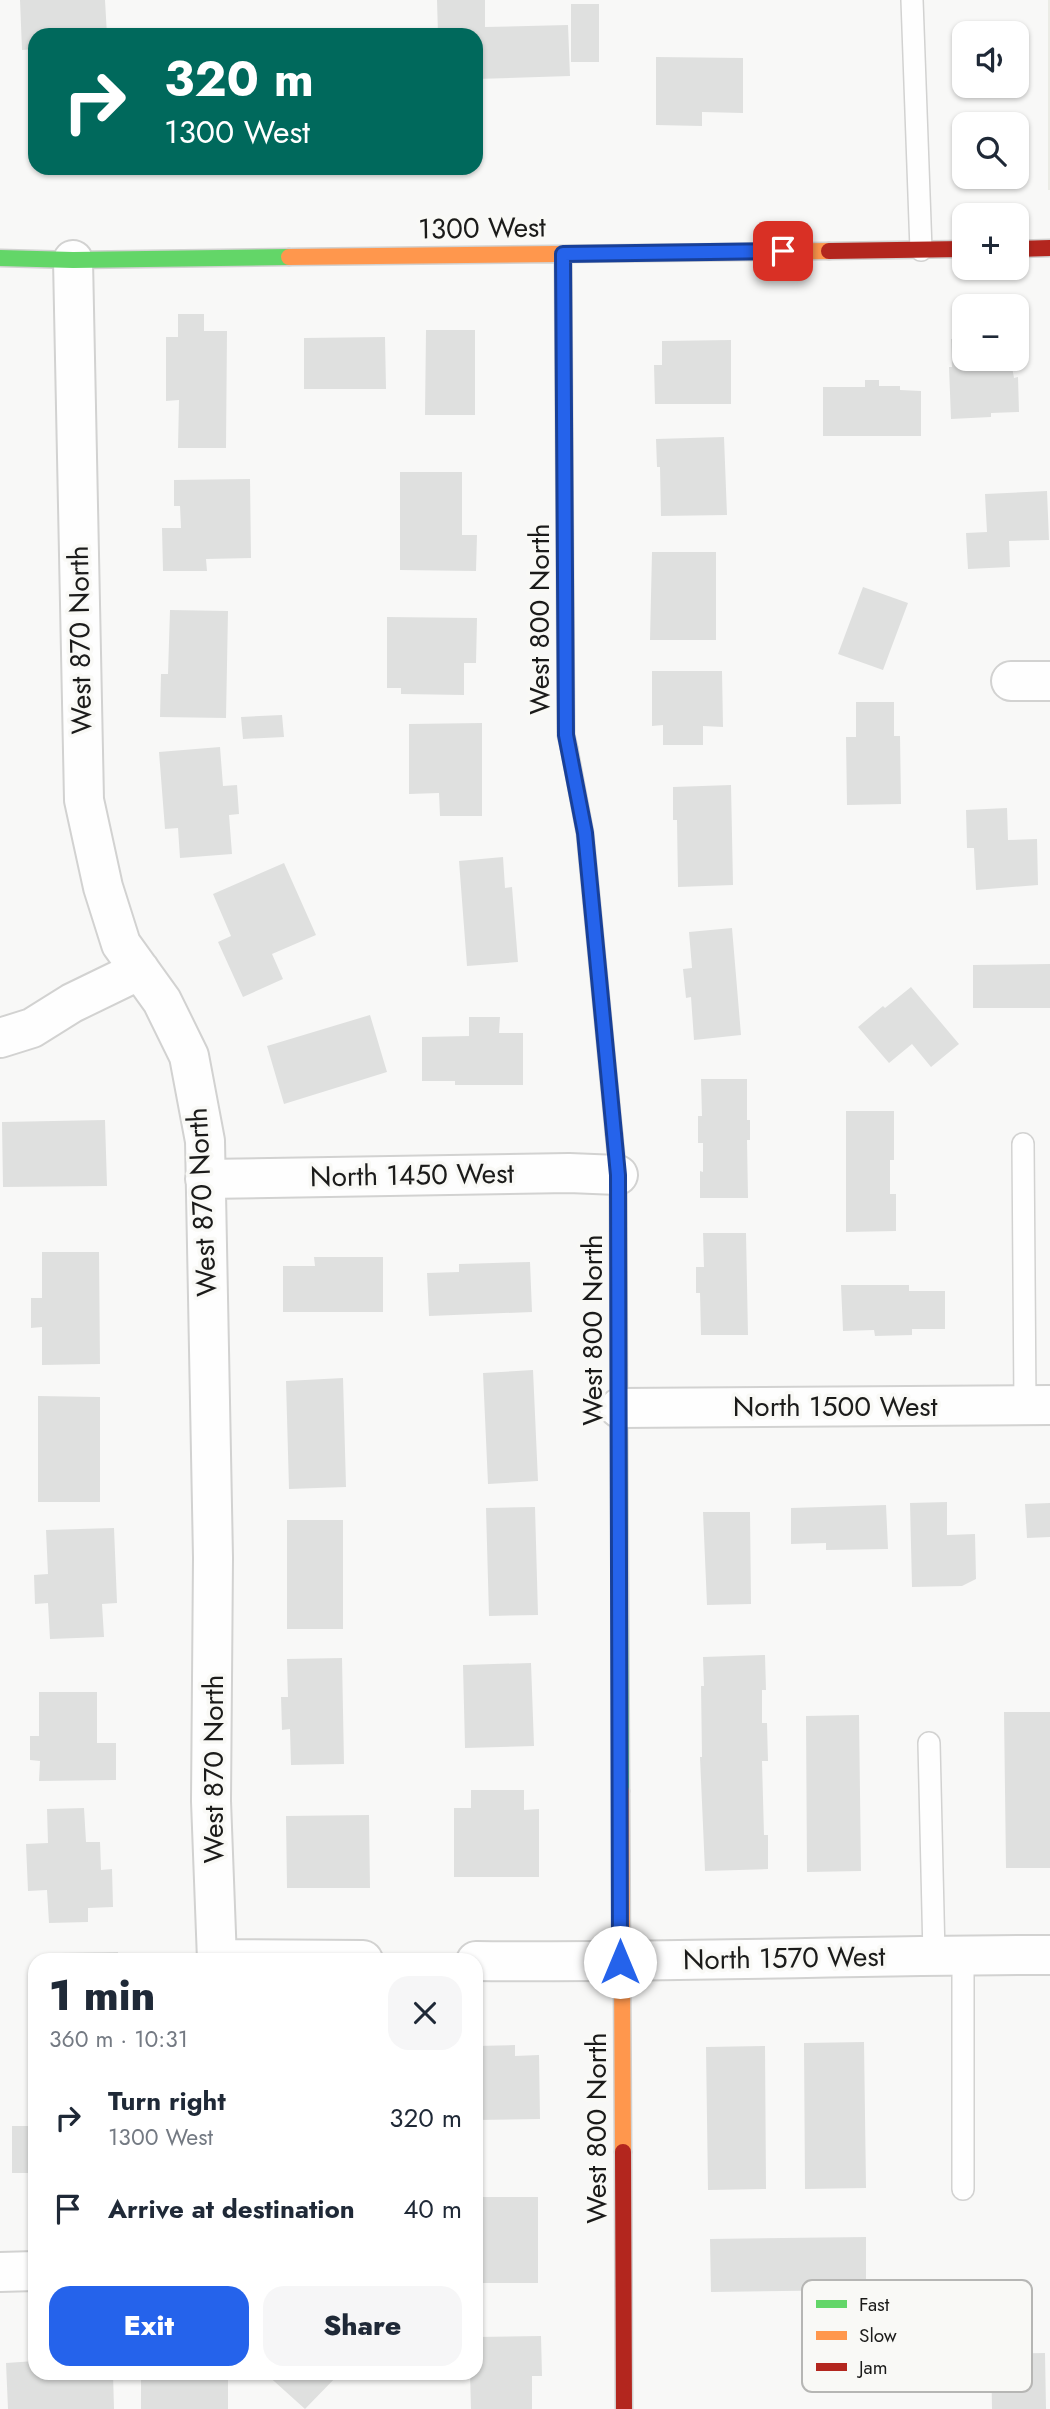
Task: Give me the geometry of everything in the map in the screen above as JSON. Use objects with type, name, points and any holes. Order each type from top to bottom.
[{"type":"street","points":[[1029,248],[1050,248]]},
{"type":"street","name":"1300 West","points":[[0,258],[72,260],[952,249]]},
{"type":"street","name":"West 800 North","points":[[563,254],[566,735],[585,833],[618,1175],[624,2409]]},
{"type":"street","name":"West 870 North","points":[[72,260],[84,800],[103,887],[121,944],[162,1001],[190,1056],[205,1142],[213,1558],[211,1801],[217,1953]]},
{"type":"street","points":[[1011,681],[1050,681]]},
{"type":"street","points":[[0,1038],[32,1028],[72,1003],[140,970]]},
{"type":"street","name":"North 1450 West","points":[[205,1179],[569,1173],[618,1175]]},
{"type":"street","name":"North 1500 West","points":[[619,1408],[1038,1405]]},
{"type":"street","name":"North 1570 West","points":[[483,1961],[620,1962],[1050,1955]]},
{"type":"street","points":[[0,2272],[28,2272]]},
{"type":"lane","points":[[912,0],[921,250]]},
{"type":"lane","points":[[1023,1144],[1038,1405]]},
{"type":"lane","points":[[929,1743],[948,1955],[963,2189]]},
{"type":"shaded area","points":[[1050,0],[1050,190],[1048,190]]},
{"type":"building","points":[[20,0],[105,0],[107,28],[28,28],[28,50],[22,50]]},
{"type":"building","points":[[437,0],[485,0],[485,27],[568,25],[570,76],[483,79],[483,28],[438,28]]},
{"type":"building","points":[[571,4],[599,4],[599,62],[571,62]]},
{"type":"building","points":[[656,57],[743,58],[743,113],[702,112],[702,126],[656,125]]},
{"type":"building","points":[[178,314],[204,314],[204,331],[227,331],[226,448],[178,448],[179,400],[166,401],[166,337],[178,337]]},
{"type":"building","points":[[426,330],[475,330],[475,415],[425,415]]},
{"type":"building","points":[[385,337],[386,389],[304,389],[304,338]]},
{"type":"building","points":[[731,340],[731,404],[655,404],[654,365],[662,365],[662,341]]},
{"type":"building","points":[[949,367],[952,367],[952,371],[1013,371],[1014,378],[1018,377],[1019,412],[991,413],[991,417],[951,419]]},
{"type":"building","points":[[865,380],[879,380],[879,386],[900,386],[900,390],[921,391],[921,436],[823,436],[823,387],[865,387]]},
{"type":"building","points":[[724,437],[727,515],[661,516],[660,467],[657,467],[656,439]]},
{"type":"building","points":[[400,472],[462,472],[462,535],[477,535],[476,571],[400,570]]},
{"type":"building","points":[[250,479],[251,558],[206,559],[207,571],[163,571],[162,528],[181,528],[180,506],[174,506],[174,480]]},
{"type":"building","points":[[1047,491],[1049,540],[1009,541],[1010,567],[968,569],[966,533],[987,532],[985,494]]},
{"type":"building","points":[[652,552],[716,552],[716,640],[650,640]]},
{"type":"building","points":[[863,587],[908,603],[883,670],[838,654]]},
{"type":"building","points":[[170,610],[228,611],[226,718],[160,717],[161,674],[168,674]]},
{"type":"building","points":[[387,617],[477,618],[476,663],[464,663],[464,695],[401,694],[401,688],[387,688]]},
{"type":"building","points":[[652,671],[722,671],[723,727],[703,726],[703,745],[663,745],[663,725],[652,726]]},
{"type":"building","points":[[856,702],[894,702],[894,736],[900,736],[901,804],[847,805],[846,737],[856,737]]},
{"type":"building","points":[[282,715],[284,737],[243,739],[241,717]]},
{"type":"building","points":[[482,723],[482,816],[440,816],[439,793],[409,794],[409,724]]},
{"type":"building","points":[[220,747],[223,786],[237,785],[239,814],[229,815],[232,854],[180,858],[178,828],[165,829],[159,752]]},
{"type":"building","points":[[731,785],[733,885],[678,887],[677,820],[673,820],[673,787]]},
{"type":"building","points":[[1007,808],[1008,840],[1037,839],[1038,885],[976,890],[974,848],[967,848],[966,810]]},
{"type":"building","points":[[503,857],[505,888],[512,887],[518,962],[467,966],[459,861]]},
{"type":"building","points":[[284,863],[316,935],[272,954],[283,979],[243,997],[218,942],[231,936],[213,894]]},
{"type":"building","points":[[732,928],[741,1035],[694,1040],[691,997],[686,998],[683,969],[692,968],[689,932]]},
{"type":"building","points":[[1050,964],[1050,1008],[973,1008],[973,965]]},
{"type":"building","points":[[911,987],[959,1044],[931,1067],[912,1044],[889,1063],[858,1027]]},
{"type":"building","points":[[370,1015],[387,1072],[284,1104],[267,1046]]},
{"type":"building","points":[[469,1017],[500,1017],[499,1033],[523,1033],[523,1085],[455,1085],[455,1081],[422,1081],[422,1037],[469,1036]]},
{"type":"building","points":[[701,1079],[747,1079],[747,1120],[750,1120],[750,1140],[747,1140],[748,1198],[700,1198],[700,1171],[703,1172],[703,1143],[698,1143],[698,1116],[702,1116]]},
{"type":"building","points":[[846,1111],[894,1111],[894,1160],[890,1160],[890,1194],[896,1194],[896,1231],[846,1232]]},
{"type":"building","points":[[105,1120],[107,1186],[3,1187],[2,1122]]},
{"type":"building","points":[[703,1233],[746,1233],[748,1335],[701,1335],[696,1267],[704,1267]]},
{"type":"building","points":[[42,1252],[99,1252],[100,1364],[42,1365],[42,1327],[31,1328],[31,1298],[42,1298]]},
{"type":"building","points":[[314,1257],[383,1257],[383,1312],[283,1312],[283,1266],[315,1266]]},
{"type":"building","points":[[530,1262],[532,1312],[429,1316],[427,1273],[459,1272],[459,1264]]},
{"type":"building","points":[[841,1285],[909,1285],[909,1291],[945,1291],[945,1329],[912,1329],[912,1335],[875,1336],[874,1330],[843,1331]]},
{"type":"building","points":[[533,1370],[538,1481],[488,1484],[483,1373]]},
{"type":"building","points":[[343,1378],[346,1487],[289,1489],[286,1381]]},
{"type":"building","points":[[38,1396],[100,1397],[100,1502],[38,1502]]},
{"type":"building","points":[[947,1502],[947,1535],[975,1534],[976,1579],[962,1586],[912,1587],[910,1503]]},
{"type":"building","points":[[1050,1503],[1050,1537],[1027,1538],[1025,1504]]},
{"type":"building","points":[[886,1505],[888,1549],[826,1550],[826,1543],[791,1544],[791,1508]]},
{"type":"building","points":[[535,1507],[538,1615],[489,1616],[486,1508]]},
{"type":"building","points":[[703,1512],[750,1512],[751,1604],[707,1605]]},
{"type":"building","points":[[287,1520],[343,1520],[343,1629],[287,1629]]},
{"type":"building","points":[[114,1528],[117,1603],[102,1604],[104,1637],[50,1639],[48,1603],[35,1604],[34,1575],[48,1574],[46,1530]]},
{"type":"building","points":[[765,1655],[766,1690],[762,1690],[762,1723],[767,1723],[768,1761],[762,1761],[764,1835],[768,1835],[768,1869],[705,1871],[700,1757],[703,1657]]},
{"type":"building","points":[[342,1658],[344,1764],[291,1765],[290,1729],[282,1730],[281,1697],[288,1697],[287,1659]]},
{"type":"building","points":[[531,1663],[534,1746],[465,1748],[463,1665]]},
{"type":"building","points":[[39,1692],[97,1692],[97,1743],[116,1743],[116,1780],[39,1781],[40,1761],[30,1760],[30,1736],[39,1736]]},
{"type":"building","points":[[1004,1712],[1050,1712],[1050,1868],[1006,1868]]},
{"type":"building","points":[[859,1715],[861,1871],[807,1872],[806,1716]]},
{"type":"building","points":[[471,1790],[524,1790],[524,1810],[539,1809],[539,1877],[454,1877],[454,1808],[471,1808]]},
{"type":"building","points":[[84,1808],[86,1842],[100,1842],[101,1870],[112,1869],[113,1907],[88,1908],[88,1922],[49,1923],[47,1890],[28,1891],[26,1844],[48,1843],[47,1809]]},
{"type":"building","points":[[369,1815],[370,1888],[287,1888],[286,1816]]},
{"type":"building","points":[[864,2042],[866,2188],[805,2189],[804,2043]]},
{"type":"building","points":[[515,2045],[515,2056],[539,2055],[540,2119],[483,2120],[483,2046]]},
{"type":"building","points":[[765,2046],[766,2189],[708,2190],[706,2047]]},
{"type":"building","points":[[12,2126],[28,2126],[28,2173],[12,2173]]},
{"type":"building","points":[[483,2197],[538,2197],[538,2283],[483,2283]]},
{"type":"building","points":[[866,2237],[866,2280],[802,2280],[802,2291],[711,2292],[710,2239]]},
{"type":"building","points":[[541,2336],[542,2376],[532,2376],[532,2409],[471,2409],[470,2380],[483,2380],[483,2337]]},
{"type":"building","points":[[1032,2353],[1045,2353],[1046,2409],[992,2409],[992,2392],[1032,2392]]},
{"type":"building","points":[[28,2361],[28,2380],[113,2380],[114,2409],[8,2409],[6,2363]]},
{"type":"building","points":[[141,2380],[228,2380],[228,2409],[141,2409]]},
{"type":"building","points":[[273,2380],[333,2380],[305,2409]]},
{"type":"traffic: fast","points":[[0,258],[73,260],[289,257]]},
{"type":"traffic: fast","points":[[569,748],[585,833],[614,1134]]},
{"type":"traffic: fast","points":[[619,1426],[621,1791]]},
{"type":"traffic: slow","points":[[289,257],[829,251]]},
{"type":"traffic: slow","points":[[563,254],[566,735],[569,748]]},
{"type":"traffic: slow","points":[[621,1791],[623,2152]]},
{"type":"traffic: jam","points":[[1029,249],[1050,248]]},
{"type":"traffic: jam","points":[[829,251],[952,249]]},
{"type":"traffic: jam","points":[[614,1134],[618,1175],[619,1426]]},
{"type":"traffic: jam","points":[[623,2152],[624,2409]]},
{"type":"route","points":[[620,1962],[618,1175],[585,833],[566,735],[563,254],[783,251]]}]
